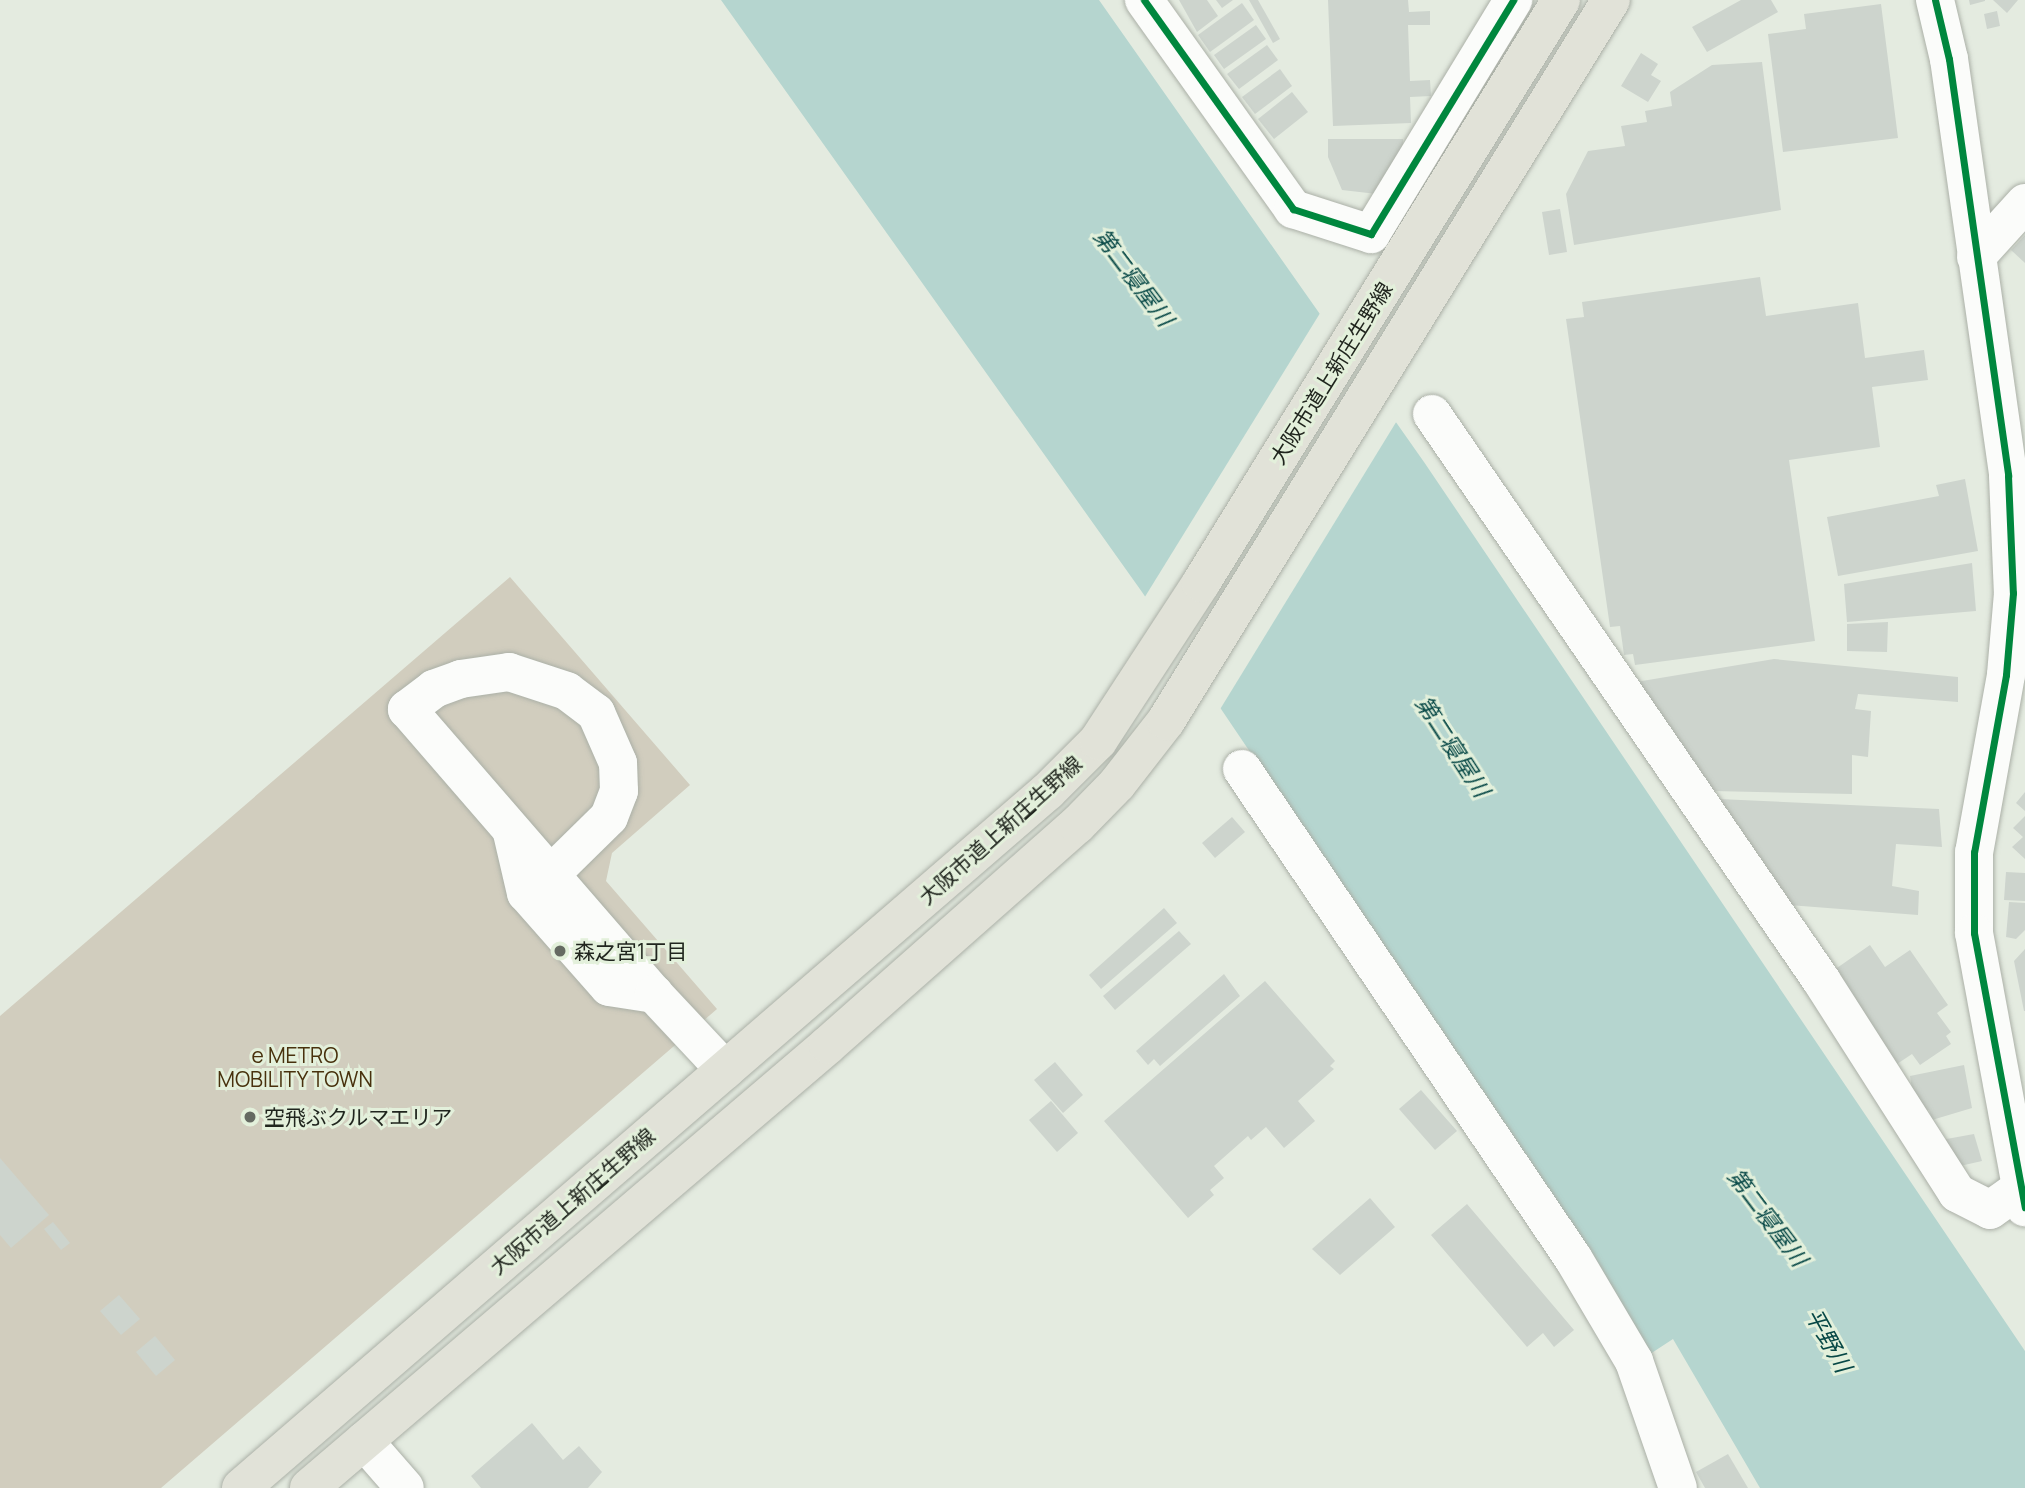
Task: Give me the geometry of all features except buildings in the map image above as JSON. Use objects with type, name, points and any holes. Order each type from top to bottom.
[{"type":"main road","name":"大阪市道上新庄生野線","points":[[241,1488],[1048,791],[1098,741],[1132,691],[1561,0]]},
{"type":"main road","name":"大阪市道上新庄生野線","points":[[309,1488],[756,1106],[1077,825],[1166,721],[1611,0]]},
{"type":"main road","points":[[726,1070],[756,1106]]},
{"type":"street","points":[[1144,0],[1293,209],[1371,234],[1513,0]]},
{"type":"street","points":[[1432,414],[1814,968],[1957,1193],[1990,1210],[2024,1193],[1974,933],[1974,852],[2020,687],[2019,586],[2008,476],[1949,59],[1935,0]]},
{"type":"street","points":[[1976,257],[2025,203]]},
{"type":"street","points":[[551,874],[609,817],[619,791],[618,763],[596,713],[567,691],[509,672],[443,685],[407,709],[654,993],[726,1070]]},
{"type":"street","points":[[1242,769],[1573,1258],[1634,1361],[1678,1488]]},
{"type":"street","points":[[511,828],[526,893],[609,987],[654,993]]},
{"type":"street","points":[[364,1441],[405,1488]]},
{"type":"green space","name":"e METRO MOBILITY TOWN","points":[[510,577],[690,785],[612,853],[606,881],[717,1009],[161,1488],[0,1488],[0,1016]]},
{"type":"water","points":[[721,0],[1099,0],[1424,462],[2025,1351],[2025,1488],[1760,1488],[1673,1339],[1647,1356],[1504,1128],[1142,592]]},
{"type":"pier","points":[[1322,310],[1398,419],[1219,711],[1143,600]]},
{"type":"cycle path","points":[[1144,0],[1293,209],[1371,234],[1513,0]]},
{"type":"cycle path","points":[[1935,0],[1949,59],[2008,476],[2013,593],[2006,675],[1974,852],[1974,933],[2025,1207]]},
{"type":"place","name":"森之宮1丁目","points":[[560,951]]},
{"type":"place","name":"空飛ぶクルマエリア","points":[[250,1117]]},
{"type":"water label","name":"第二寝屋川","points":[[1134,277]]},
{"type":"water label","name":"第二寝屋川","points":[[1453,746]]},
{"type":"water label","name":"第二寝屋川","points":[[1768,1217]]},
{"type":"water label","name":"平野川","points":[[1829,1340]]}]
